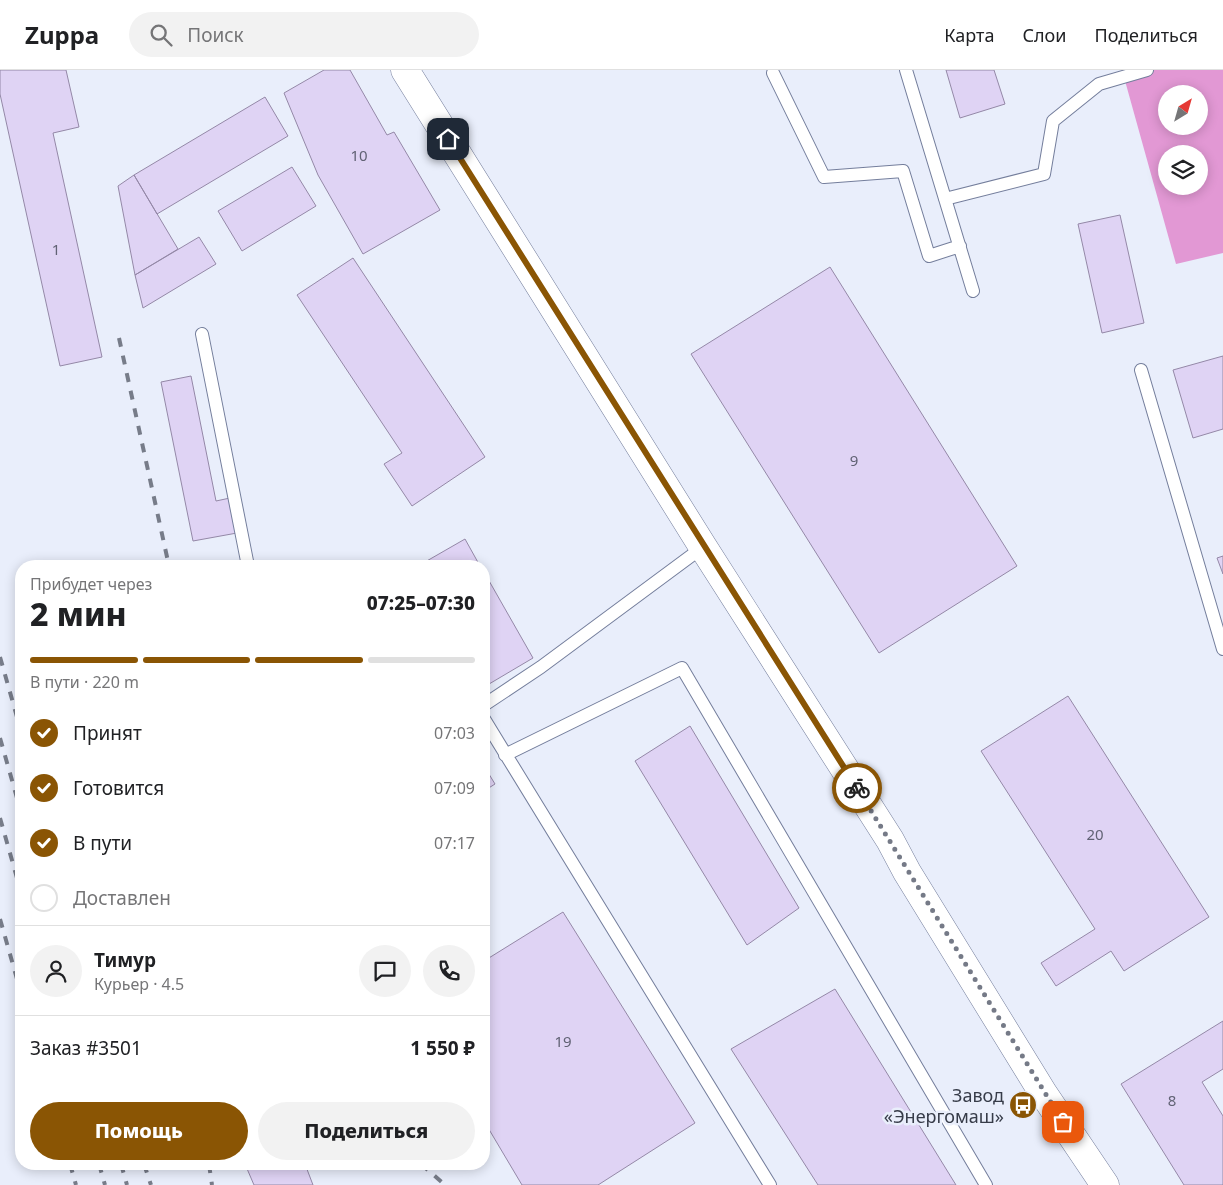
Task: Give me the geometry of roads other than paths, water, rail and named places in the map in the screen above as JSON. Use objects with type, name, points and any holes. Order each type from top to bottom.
[{"type":"street","points":[[405,70],[703,547],[890,840],[906,872],[1043,1093],[1105,1185]]},
{"type":"lane","points":[[906,70],[973,291]]},
{"type":"lane","points":[[945,198],[1044,174],[1053,121],[1099,84],[1147,70]]},
{"type":"lane","points":[[773,73],[824,177],[903,171],[929,256],[960,246]]},
{"type":"lane","points":[[202,334],[247,560]]},
{"type":"lane","points":[[1141,370],[1223,649]]},
{"type":"lane","points":[[490,701],[541,667],[703,547]]},
{"type":"lane","points":[[506,755],[682,668],[986,1185]]},
{"type":"lane","points":[[490,729],[770,1185]]},
{"type":"railway","points":[[119,338],[168,560]]},
{"type":"railway","points":[[0,657],[15,710]]},
{"type":"railway","points":[[0,738],[15,791]]},
{"type":"railway","points":[[0,818],[15,871]]},
{"type":"railway","points":[[0,919],[15,972]]},
{"type":"railway","points":[[72,1170],[76,1185]]},
{"type":"railway","points":[[101,1170],[105,1185]]},
{"type":"railway","points":[[123,1170],[127,1185]]},
{"type":"railway","points":[[146,1170],[151,1185]]},
{"type":"railway","points":[[210,1170],[212,1185]]},
{"type":"railway","points":[[428,1170],[445,1185]]},
{"type":"place","name":"Завод «Энергомаш»","points":[[1023,1105]]}]
